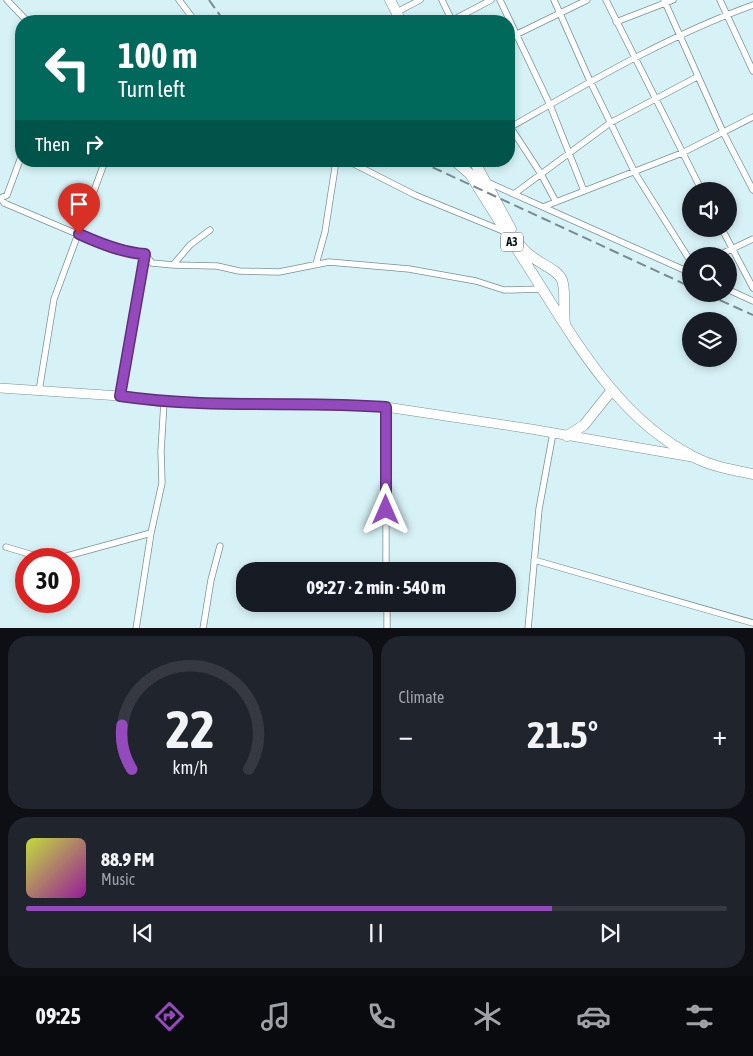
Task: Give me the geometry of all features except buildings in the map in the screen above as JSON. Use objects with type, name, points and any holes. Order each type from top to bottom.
[{"type":"highway","points":[[390,0],[398,15]]},
{"type":"highway","name":"A3","points":[[462,167],[470,174],[565,326],[612,390],[633,413],[656,432],[694,457],[714,466],[753,474]]},
{"type":"highway","name":"A3","points":[[477,167],[522,248],[532,259],[559,274],[563,281],[565,326]]},
{"type":"highway","points":[[567,436],[584,425],[612,390]]},
{"type":"main road","points":[[0,388],[120,396],[164,402],[339,404],[386,407],[694,457]]},
{"type":"street","points":[[7,0],[21,15]]},
{"type":"street","points":[[179,0],[190,15]]},
{"type":"street","points":[[401,15],[420,0]]},
{"type":"street","points":[[442,0],[449,15]]},
{"type":"street","points":[[463,15],[491,0]]},
{"type":"street","points":[[500,0],[507,15]]},
{"type":"street","points":[[554,0],[590,82],[635,173],[682,248]]},
{"type":"street","points":[[584,191],[550,105],[516,34],[587,0]]},
{"type":"street","points":[[606,0],[654,100],[697,182]]},
{"type":"street","points":[[616,22],[664,2],[674,0]]},
{"type":"street","points":[[720,0],[753,71]]},
{"type":"street","points":[[664,2],[722,132],[753,190]]},
{"type":"street","points":[[515,123],[679,36],[726,15],[753,6]]},
{"type":"street","points":[[514,194],[610,123],[697,76]]},
{"type":"street","points":[[543,207],[635,173],[682,153],[753,117]]},
{"type":"street","points":[[515,135],[541,174],[556,202]]},
{"type":"street","points":[[17,167],[7,195],[2,198],[4,203],[96,242],[137,254],[145,254]]},
{"type":"street","points":[[40,391],[54,299],[103,167]]},
{"type":"street","points":[[316,264],[325,232],[335,167]]},
{"type":"street","points":[[360,167],[415,195],[505,231]]},
{"type":"street","points":[[484,181],[682,269]]},
{"type":"street","points":[[173,265],[190,245],[210,230]]},
{"type":"street","points":[[737,247],[753,239]]},
{"type":"street","points":[[145,254],[152,263],[173,265],[280,272],[329,262],[409,270],[476,281],[504,290],[542,289]]},
{"type":"street","points":[[120,396],[145,254]]},
{"type":"street","points":[[737,259],[753,288]]},
{"type":"street","points":[[737,294],[753,301]]},
{"type":"street","points":[[136,628],[151,533],[162,483],[161,451],[164,402]]},
{"type":"street","points":[[386,407],[386,562]]},
{"type":"street","points":[[528,628],[539,509],[553,433]]},
{"type":"street","points":[[80,552],[151,533]]},
{"type":"street","points":[[203,628],[211,580],[220,546]]},
{"type":"street","points":[[6,547],[15,550]]},
{"type":"street","points":[[534,560],[753,623]]},
{"type":"street","points":[[387,612],[387,628]]},
{"type":"railway","points":[[209,0],[220,15]]},
{"type":"railway","points":[[432,167],[682,283]]},
{"type":"railway","points":[[724,302],[753,315]]},
{"type":"route","points":[[79,234],[96,242],[137,254],[145,254],[120,396],[164,402],[339,404],[386,407],[386,510]]}]
